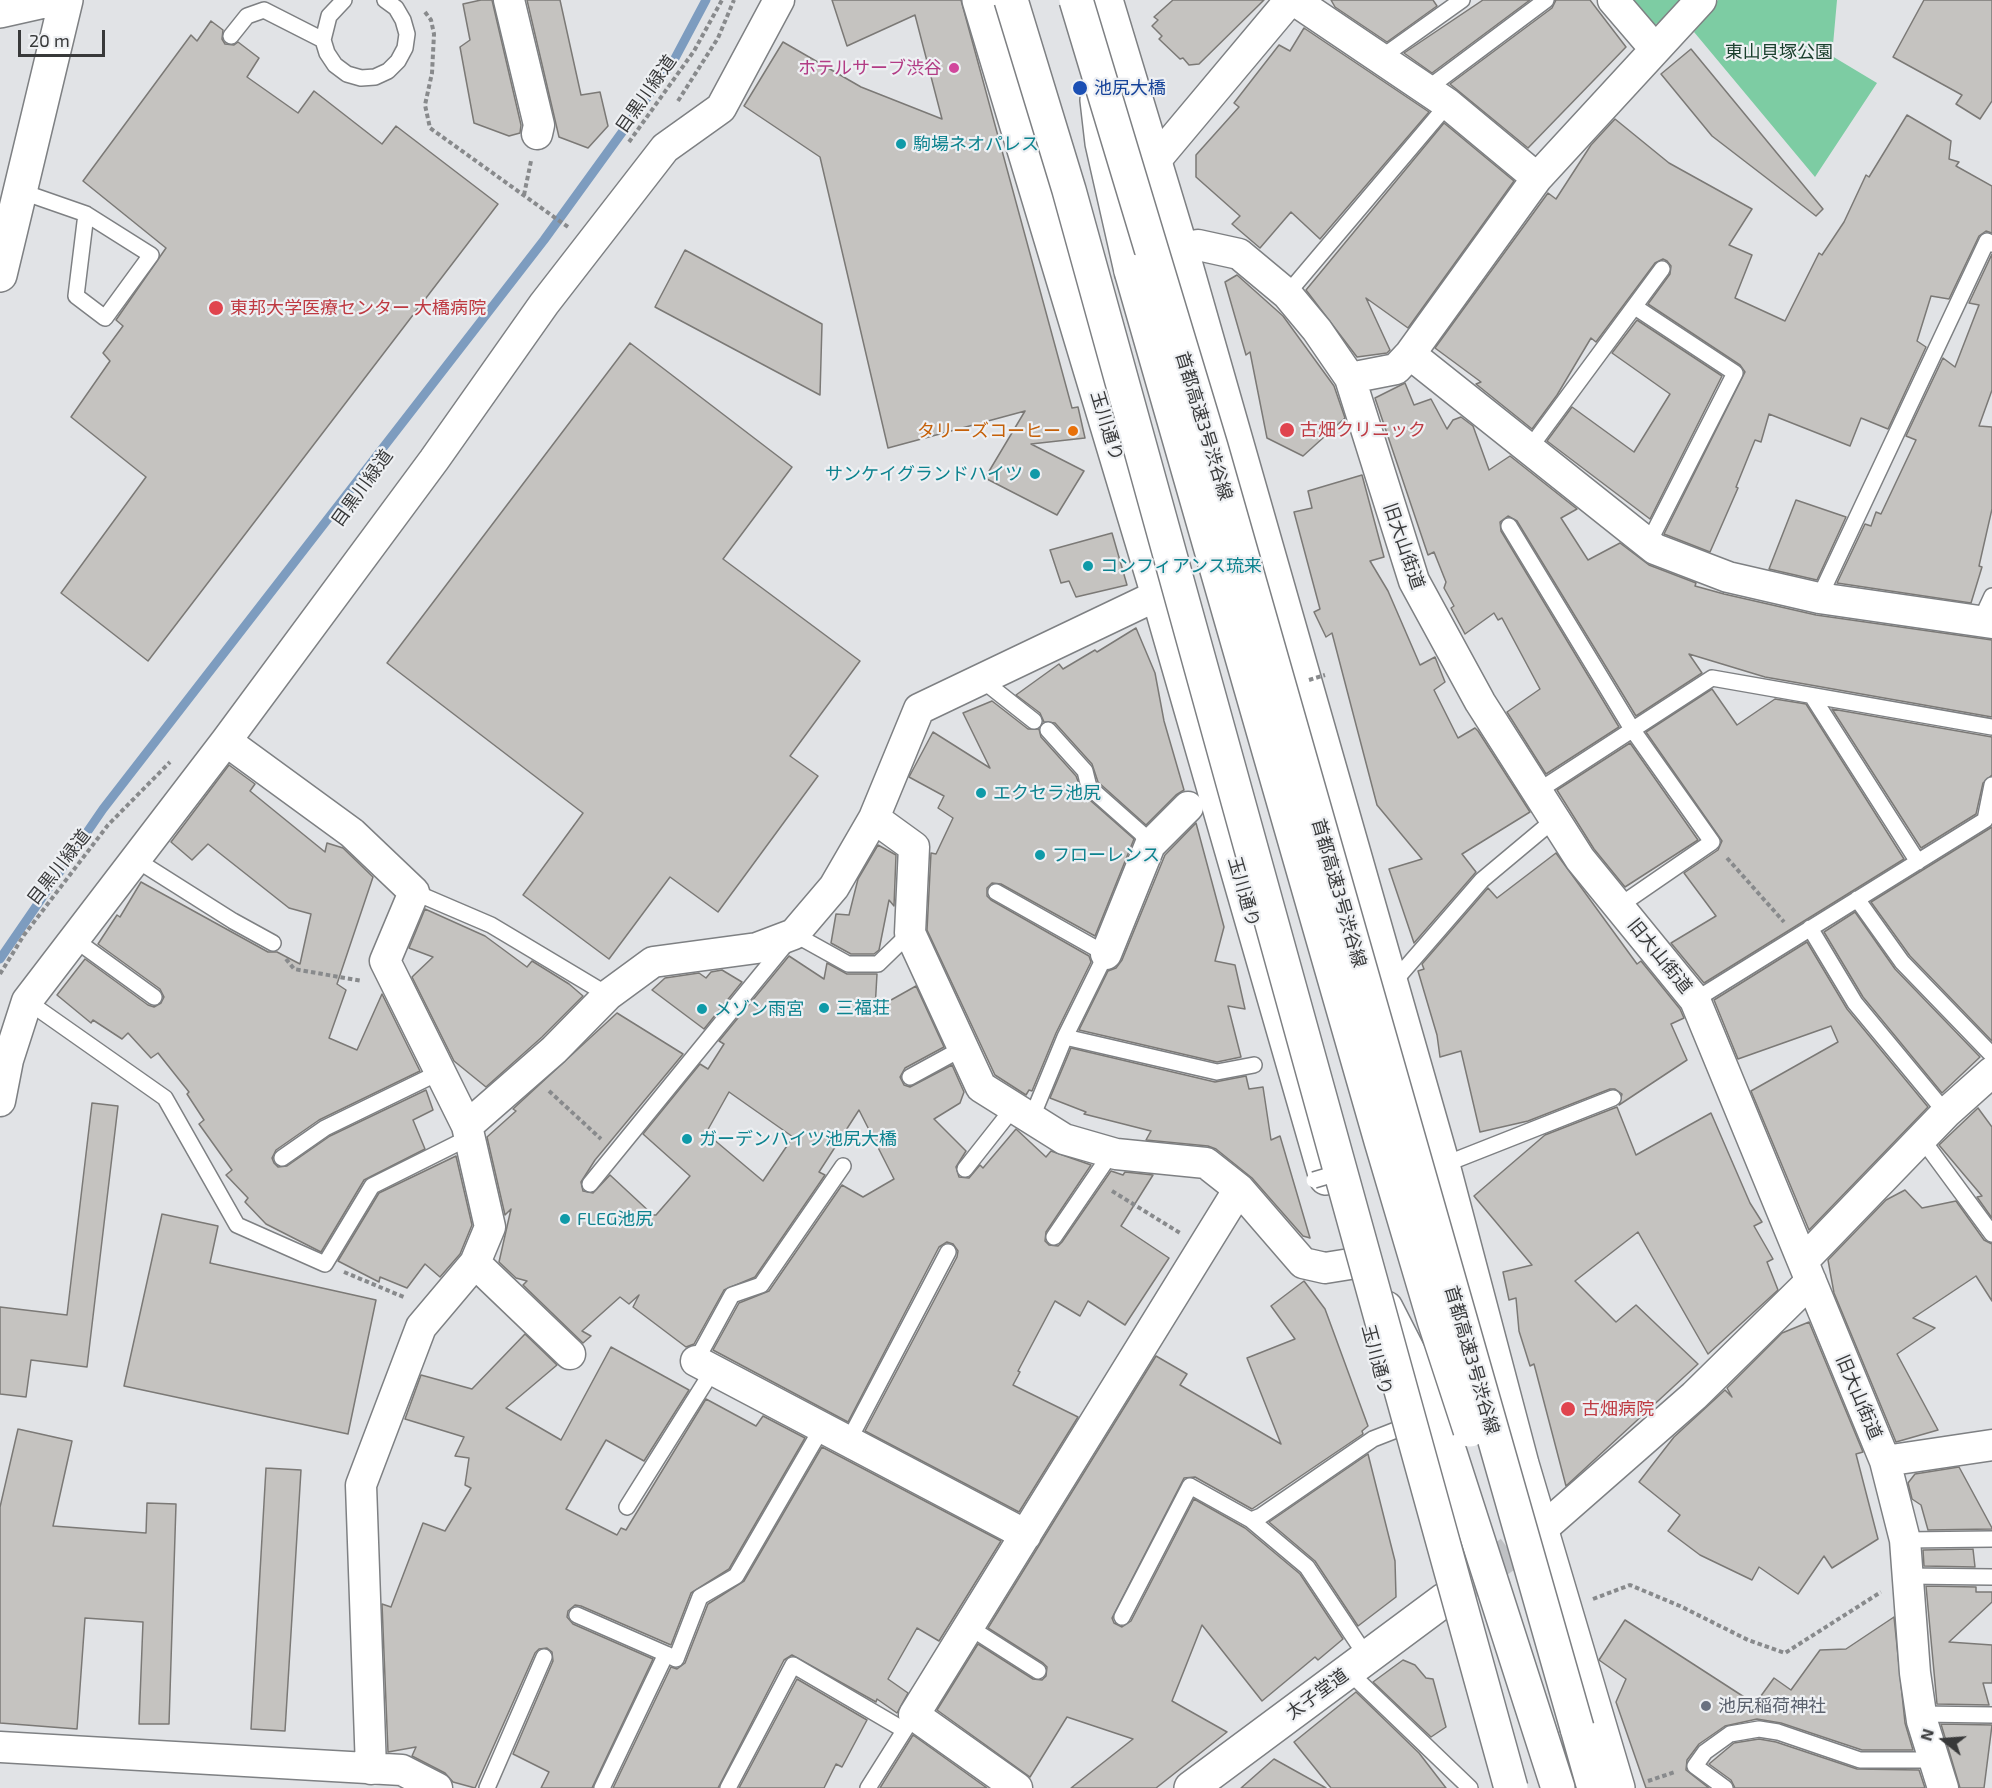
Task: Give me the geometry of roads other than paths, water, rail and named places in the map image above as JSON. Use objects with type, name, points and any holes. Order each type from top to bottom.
[{"type":"main road","points":[[0,11],[49,0]]},
{"type":"main road","points":[[0,275],[66,0]]},
{"type":"main road","name":"玉川通り","points":[[979,0],[1158,594],[1329,1185],[1497,1788]]},
{"type":"main road","points":[[1011,0],[1069,190],[1329,1185],[1510,1788]]},
{"type":"main road","points":[[1028,0],[1042,53],[1069,190]]},
{"type":"main road","name":"首都高速3号渋谷線","points":[[1076,0],[1212,447],[1594,1788]]},
{"type":"main road","points":[[1087,0],[1102,143],[1131,271],[1434,1320],[1537,1623],[1577,1728]]},
{"type":"main road","points":[[1106,0],[1181,248],[1443,1165],[1541,1530],[1630,1785]]},
{"type":"main road","points":[[1329,1185],[1433,1400],[1558,1788]]},
{"type":"main road","name":"太子堂道","points":[[1191,1788],[1444,1600]]},
{"type":"street","points":[[509,0],[539,125],[535,146]]},
{"type":"street","points":[[0,1101],[8,1060],[27,1001],[226,741],[434,460],[544,303],[665,148],[721,108],[779,0]]},
{"type":"street","points":[[1155,161],[1290,0]]},
{"type":"street","points":[[1294,0],[1437,96],[1537,178]]},
{"type":"street","points":[[1613,0],[1654,49]]},
{"type":"street","points":[[1350,378],[1396,369],[1410,354],[1537,178],[1701,0]]},
{"type":"street","name":"旧大山街道","points":[[1181,248],[1198,245],[1239,254],[1287,294],[1317,330],[1350,378],[1414,581],[1480,702],[1580,859],[1695,1000],[1885,1461],[1905,1540],[1921,1714],[1939,1774]]},
{"type":"street","points":[[1410,354],[1648,544],[1728,578],[1819,598],[1988,614]]},
{"type":"street","points":[[468,1132],[608,995],[653,962],[757,948],[794,934],[834,887],[874,818],[919,709],[1158,594]]},
{"type":"street","points":[[226,741],[352,832],[414,892],[386,960],[468,1132],[490,1227],[475,1263],[421,1327],[361,1485],[371,1768]]},
{"type":"street","points":[[1106,954],[1150,845],[1188,807]]},
{"type":"street","points":[[874,818],[914,847],[910,933],[981,1087],[1064,1139],[1112,1152],[1206,1163],[1239,1190],[1303,1263],[1325,1268],[1350,1264]]},
{"type":"street","points":[[1541,1530],[1694,1396],[1922,1139],[1946,1113],[1992,1072]]},
{"type":"street","points":[[1017,1788],[909,1723],[1239,1190]]},
{"type":"street","points":[[475,1263],[570,1354]]},
{"type":"street","points":[[705,1365],[1026,1535]]},
{"type":"street","points":[[1885,1461],[1992,1445]]},
{"type":"street","points":[[0,1747],[371,1768],[399,1779],[437,1788]]},
{"type":"lane","points":[[344,0],[328,16],[323,40],[331,59],[347,74],[361,78],[375,77],[388,71],[402,54],[407,34],[404,20],[396,8],[386,0]]},
{"type":"lane","points":[[1382,57],[1462,0]]},
{"type":"lane","points":[[1287,294],[1437,96],[1546,0]]},
{"type":"lane","points":[[231,36],[247,16],[264,10],[323,40]]},
{"type":"lane","points":[[20,191],[86,214],[152,255],[105,318],[76,296],[86,214]]},
{"type":"lane","points":[[1819,598],[1987,241],[1992,244]]},
{"type":"lane","points":[[1529,449],[1662,269]]},
{"type":"lane","points":[[1635,307],[1735,373],[1648,544]]},
{"type":"lane","points":[[1509,526],[1632,729],[1712,842],[1619,906]]},
{"type":"lane","points":[[1538,791],[1712,678],[1992,727]]},
{"type":"lane","points":[[981,679],[1034,721]]},
{"type":"lane","points":[[1812,696],[1918,862]]},
{"type":"lane","points":[[1048,730],[1085,771],[1089,787],[1141,833],[1150,845]]},
{"type":"lane","points":[[1695,1000],[1985,820],[1992,788]]},
{"type":"lane","points":[[1391,985],[1482,880],[1556,819]]},
{"type":"lane","points":[[135,859],[232,921],[273,943]]},
{"type":"lane","points":[[414,892],[491,925],[608,995]]},
{"type":"lane","points":[[965,1169],[1023,1112],[1065,1037],[1106,954],[996,892]]},
{"type":"lane","points":[[1857,899],[1902,962],[1992,1055]]},
{"type":"lane","points":[[590,1184],[794,934],[848,964],[878,964],[910,933]]},
{"type":"lane","points":[[1804,933],[1856,1003],[1946,1113]]},
{"type":"lane","points":[[74,939],[154,997]]},
{"type":"lane","points":[[27,1001],[165,1098],[237,1225],[325,1264],[372,1186],[468,1132]]},
{"type":"lane","points":[[1065,1037],[1217,1071],[1254,1065]]},
{"type":"lane","points":[[910,1077],[963,1048]]},
{"type":"lane","points":[[282,1158],[325,1128],[441,1072]]},
{"type":"lane","points":[[1443,1165],[1613,1098]]},
{"type":"lane","points":[[1922,1139],[1992,1234]]},
{"type":"lane","points":[[1054,1237],[1112,1152]]},
{"type":"lane","points":[[627,1507],[705,1365],[732,1295],[761,1285],[843,1166]]},
{"type":"lane","points":[[849,1440],[948,1252]]},
{"type":"lane","points":[[577,1616],[676,1659],[700,1597],[736,1576],[823,1426]]},
{"type":"lane","points":[[1251,1520],[1261,1516],[1372,1439],[1396,1430]]},
{"type":"lane","points":[[1122,1617],[1190,1486],[1251,1520],[1307,1567],[1358,1664],[1470,1788]]},
{"type":"lane","points":[[1905,1540],[1992,1539]]},
{"type":"lane","points":[[1907,1576],[1992,1577]]},
{"type":"lane","points":[[969,1627],[1038,1671]]},
{"type":"lane","points":[[602,1788],[666,1654]]},
{"type":"lane","points":[[487,1788],[544,1657]]},
{"type":"lane","points":[[728,1788],[793,1665],[909,1723],[868,1788]]},
{"type":"lane","points":[[1921,1714],[1992,1715]]},
{"type":"lane","points":[[1725,1788],[1695,1766],[1705,1752],[1730,1734],[1759,1729],[1778,1732],[1860,1760],[1939,1774]]},
{"type":"waterway","points":[[0,959],[103,809],[544,240],[673,62],[706,0]]},
{"type":"tunnel","points":[[1444,1600],[1541,1530]]},
{"type":"place","name":"ホテルサーブ渋谷","points":[[954,68]]},
{"type":"place","name":"池尻大橋","points":[[1080,88]]},
{"type":"place","name":"駒場ネオパレス","points":[[901,144]]},
{"type":"place","name":"東邦大学医療センター 大橋病院","points":[[216,308]]},
{"type":"place","name":"古畑クリニック","points":[[1287,430]]},
{"type":"place","name":"タリーズコーヒー","points":[[1073,431]]},
{"type":"place","name":"サンケイグランドハイツ","points":[[1035,474]]},
{"type":"place","name":"コンフィアンス琉来","points":[[1088,566]]},
{"type":"place","name":"エクセラ池尻","points":[[981,793]]},
{"type":"place","name":"フローレンス","points":[[1040,855]]},
{"type":"place","name":"三福荘","points":[[824,1008]]},
{"type":"place","name":"メゾン雨宮","points":[[702,1009]]},
{"type":"place","name":"ガーデンハイツ池尻大橋","points":[[687,1139]]},
{"type":"place","name":"FLEG池尻","points":[[565,1219]]},
{"type":"place","name":"古畑病院","points":[[1568,1409]]},
{"type":"place","name":"池尻稲荷神社","points":[[1706,1706]]},
{"type":"park label","name":"東山貝塚公園","points":[[1779,52]]}]
